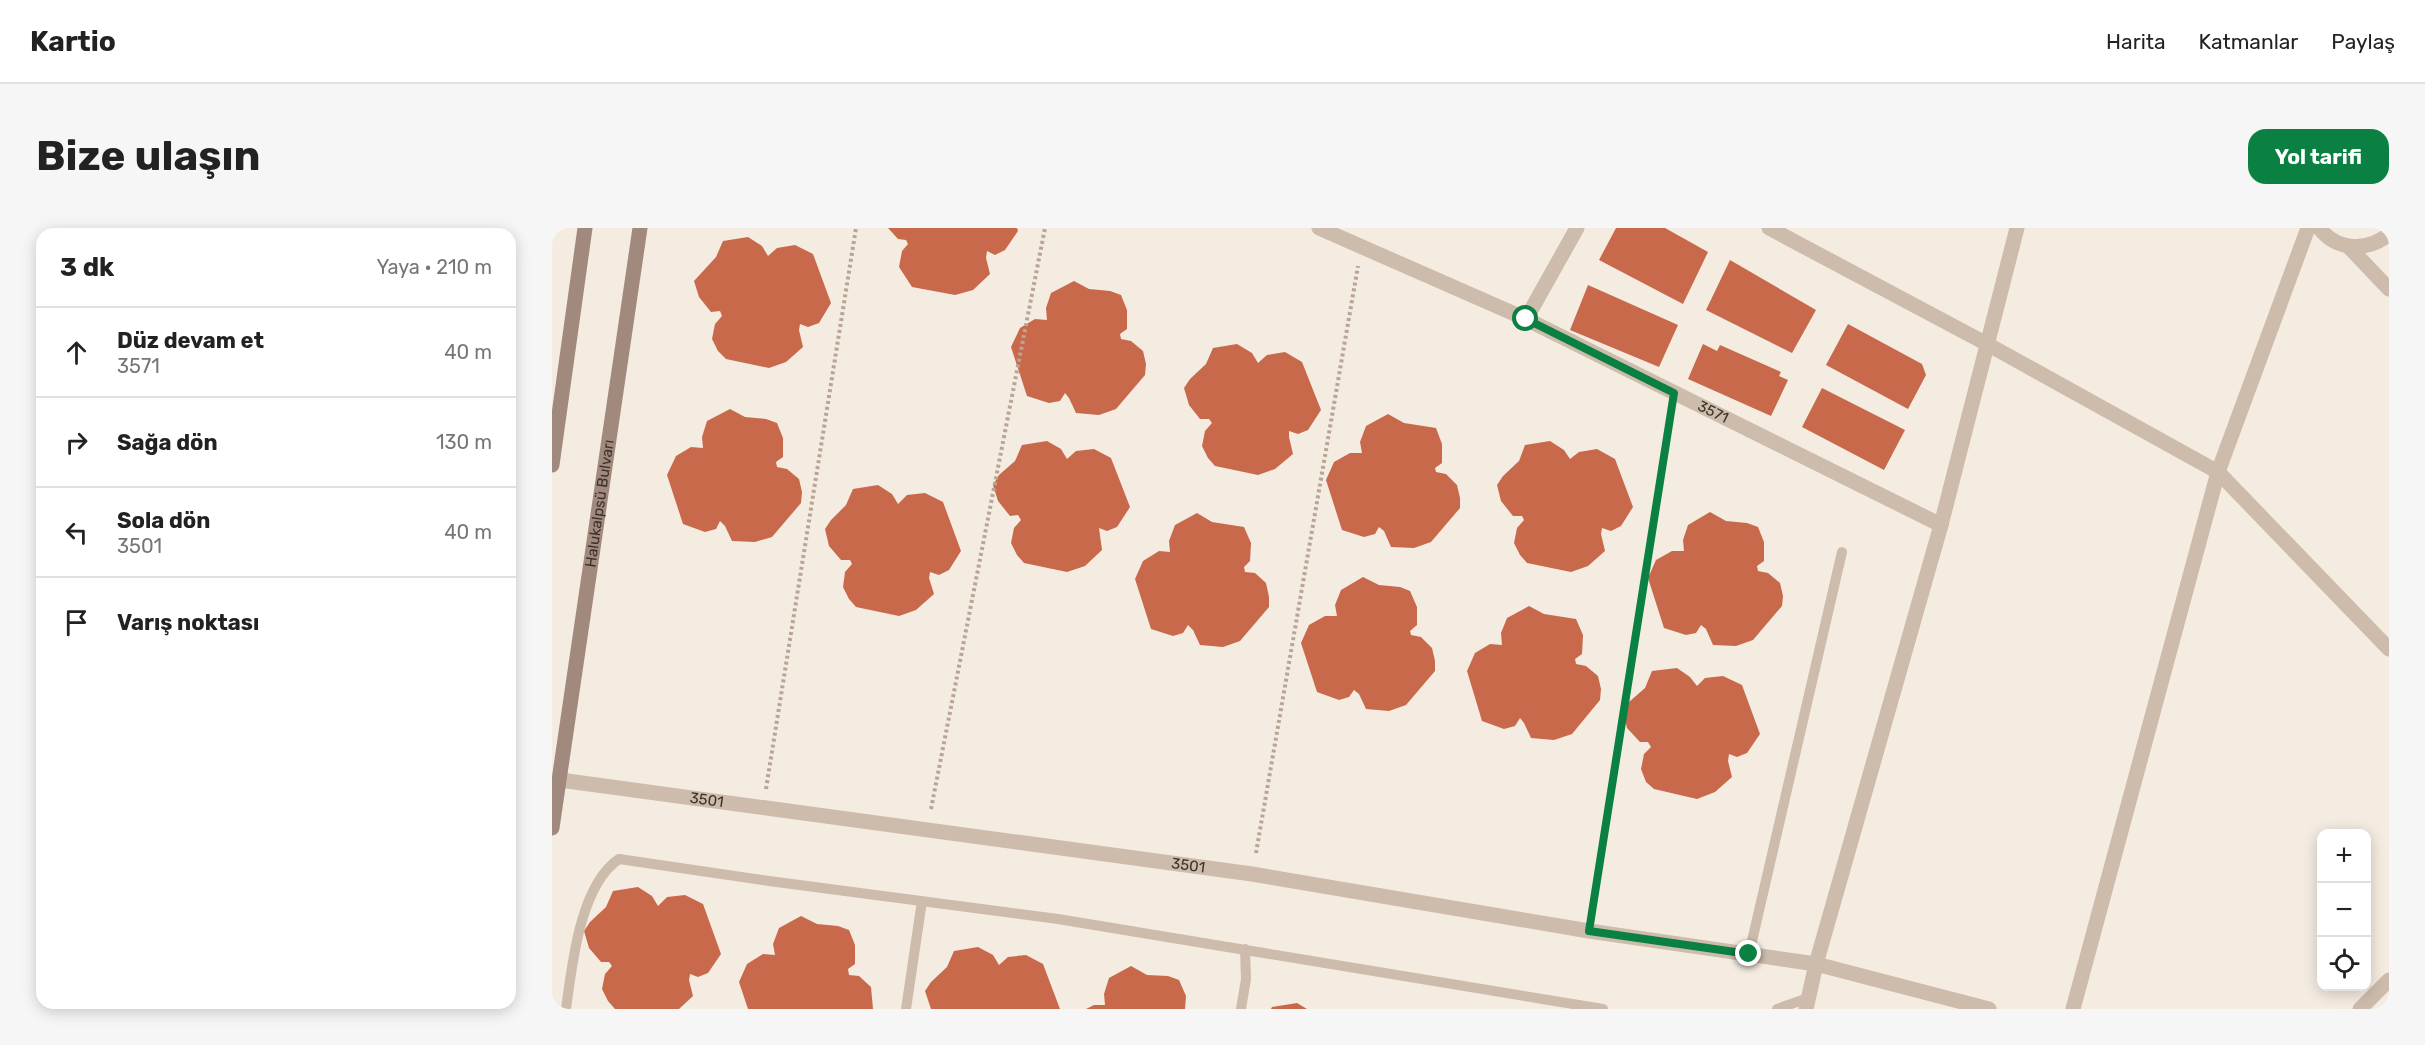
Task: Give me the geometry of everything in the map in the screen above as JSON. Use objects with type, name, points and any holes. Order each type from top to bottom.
[{"type":"main road","points":[[552,465],[585,228]]},
{"type":"main road","name":"Halukalpsü Bulvarı","points":[[552,828],[640,228]]},
{"type":"street","name":"3571","points":[[1319,228],[1526,319],[1941,525]]},
{"type":"street","points":[[1526,319],[1577,228]]},
{"type":"street","points":[[1769,228],[1987,344],[2218,472],[2389,650]]},
{"type":"street","points":[[1807,1004],[1816,964],[1941,525],[2017,228]]},
{"type":"street","points":[[2073,1009],[2218,472],[2308,228]]},
{"type":"street","points":[[2319,228],[2333,242],[2349,247],[2365,247],[2380,241],[2389,234]]},
{"type":"street","points":[[2349,247],[2389,289]]},
{"type":"street","name":"3501","points":[[560,780],[1252,874],[1589,931],[1816,964],[1989,1009]]},
{"type":"street","points":[[2360,1009],[2389,980]]},
{"type":"lane","points":[[1749,954],[1842,552]]},
{"type":"lane","points":[[566,1009],[575,949],[596,883],[608,867],[619,859],[1058,919],[1603,1009]]},
{"type":"lane","points":[[906,1009],[922,901]]},
{"type":"lane","points":[[1241,1009],[1246,979],[1245,949]]},
{"type":"lane","points":[[1777,1009],[1807,1004]]},
{"type":"path","points":[[763,807],[856,228]]},
{"type":"path","points":[[927,830],[1045,228]]},
{"type":"path","points":[[1252,874],[1362,247]]},
{"type":"path","points":[[1589,931],[1674,393]]},
{"type":"building","points":[[888,228],[1017,228],[1018,231],[1005,250],[995,255],[987,251],[986,258],[990,274],[973,290],[955,295],[912,287],[899,267],[902,251],[908,244],[906,240],[898,239]]},
{"type":"building","points":[[1616,228],[1665,228],[1708,252],[1683,304],[1599,260]]},
{"type":"building","points":[[748,237],[762,246],[768,256],[777,248],[795,245],[813,254],[831,303],[819,323],[808,327],[800,324],[803,347],[786,362],[769,368],[726,359],[718,351],[712,339],[715,324],[722,316],[720,311],[711,312],[699,297],[694,281],[716,257],[723,241]]},
{"type":"building","points":[[1730,260],[1816,310],[1792,353],[1706,310]]},
{"type":"building","points":[[1074,281],[1089,289],[1110,291],[1121,295],[1127,310],[1127,329],[1120,334],[1121,339],[1131,341],[1143,351],[1146,364],[1145,375],[1116,409],[1099,415],[1076,413],[1065,393],[1060,401],[1049,403],[1027,396],[1011,347],[1020,328],[1035,319],[1047,320],[1046,308],[1051,293]]},
{"type":"building","points":[[1588,285],[1678,325],[1659,367],[1570,330]]},
{"type":"building","points":[[1848,324],[1922,364],[1926,375],[1908,409],[1826,365]]},
{"type":"building","points":[[1237,344],[1252,353],[1258,363],[1267,355],[1285,352],[1302,362],[1321,410],[1308,430],[1298,434],[1289,431],[1293,454],[1275,469],[1258,475],[1215,466],[1208,458],[1202,446],[1205,431],[1212,423],[1209,419],[1200,419],[1189,405],[1184,388],[1206,364],[1213,348]]},
{"type":"building","points":[[1703,344],[1717,351],[1720,345],[1781,372],[1779,376],[1788,380],[1771,416],[1688,379]]},
{"type":"building","points":[[1822,388],[1905,430],[1884,470],[1802,427]]},
{"type":"building","points":[[730,409],[745,417],[766,419],[777,423],[783,438],[783,457],[776,462],[777,467],[787,469],[799,479],[802,492],[801,503],[772,537],[755,542],[732,541],[720,521],[716,529],[705,532],[683,524],[667,475],[676,456],[691,447],[703,448],[702,437],[707,421]]},
{"type":"building","points":[[1388,414],[1404,423],[1436,428],[1442,444],[1442,463],[1435,468],[1436,472],[1446,474],[1457,485],[1460,498],[1460,508],[1431,542],[1414,548],[1391,547],[1384,531],[1379,527],[1375,534],[1364,537],[1342,530],[1326,480],[1334,462],[1350,453],[1362,453],[1360,442],[1366,426]]},
{"type":"building","points":[[1047,441],[1061,449],[1067,459],[1076,451],[1094,449],[1111,458],[1130,507],[1117,527],[1107,531],[1099,528],[1102,550],[1085,566],[1067,572],[1024,563],[1017,555],[1011,543],[1014,528],[1021,520],[1018,515],[1010,516],[998,501],[993,485],[999,475],[1015,461],[1022,445]]},
{"type":"building","points":[[1550,441],[1564,450],[1570,459],[1579,452],[1597,449],[1615,459],[1633,507],[1621,526],[1611,531],[1602,528],[1605,551],[1588,566],[1571,572],[1527,563],[1520,555],[1514,543],[1517,528],[1524,520],[1522,516],[1513,516],[1501,501],[1497,485],[1519,461],[1525,445]]},
{"type":"building","points":[[878,485],[892,494],[898,504],[907,495],[925,493],[943,502],[961,551],[949,570],[939,575],[930,572],[929,578],[934,594],[916,610],[899,616],[856,607],[849,599],[843,587],[845,572],[852,564],[850,560],[841,560],[829,546],[825,529],[846,505],[853,489]]},
{"type":"building","points":[[1710,512],[1726,521],[1747,523],[1758,527],[1764,542],[1764,561],[1757,566],[1758,571],[1768,573],[1780,583],[1783,596],[1782,606],[1753,640],[1736,646],[1713,645],[1706,629],[1701,625],[1696,633],[1686,635],[1664,628],[1648,578],[1656,560],[1672,551],[1684,551],[1683,540],[1688,525]]},
{"type":"building","points":[[1197,513],[1212,522],[1244,527],[1251,543],[1250,561],[1244,567],[1245,572],[1255,573],[1266,583],[1269,597],[1269,607],[1240,641],[1223,647],[1200,645],[1188,625],[1183,633],[1173,636],[1151,629],[1135,579],[1143,561],[1159,551],[1170,552],[1169,541],[1175,525]]},
{"type":"building","points":[[1363,577],[1379,585],[1400,587],[1410,591],[1417,607],[1417,625],[1410,631],[1411,635],[1421,637],[1432,648],[1435,661],[1435,671],[1406,705],[1389,711],[1366,709],[1359,694],[1354,690],[1349,697],[1339,700],[1317,692],[1301,643],[1309,625],[1325,616],[1337,616],[1335,605],[1341,590]]},
{"type":"building","points":[[1529,606],[1544,614],[1576,619],[1583,635],[1582,654],[1575,659],[1576,664],[1586,666],[1598,676],[1601,689],[1600,700],[1572,734],[1554,740],[1531,738],[1520,718],[1515,726],[1504,729],[1482,721],[1467,671],[1475,653],[1490,644],[1502,645],[1501,633],[1507,618]]},
{"type":"building","points":[[1677,668],[1690,677],[1697,686],[1705,678],[1723,676],[1742,685],[1760,734],[1747,753],[1737,757],[1729,754],[1728,761],[1732,777],[1715,792],[1697,799],[1654,789],[1646,782],[1641,769],[1644,754],[1651,747],[1648,742],[1640,742],[1627,728],[1623,712],[1629,702],[1645,688],[1652,671]]},
{"type":"building","points":[[638,887],[652,896],[658,906],[667,897],[685,895],[703,904],[721,954],[708,973],[698,977],[690,974],[689,980],[693,996],[679,1009],[615,1009],[602,989],[605,974],[612,966],[609,962],[601,962],[589,948],[584,931],[606,907],[613,891]]},
{"type":"building","points":[[801,916],[817,924],[838,926],[849,930],[855,945],[855,964],[848,969],[849,975],[859,976],[871,987],[873,1009],[748,1009],[739,982],[747,964],[763,954],[775,955],[773,944],[779,928]]},
{"type":"building","points":[[978,947],[993,955],[999,965],[1008,957],[1026,955],[1043,964],[1060,1009],[931,1009],[925,991],[947,967],[954,951]]},
{"type":"building","points":[[1131,966],[1147,975],[1168,976],[1179,980],[1186,996],[1185,1009],[1086,1009],[1094,1005],[1105,1005],[1104,994],[1109,978]]},
{"type":"building","points":[[1297,1003],[1307,1009],[1271,1009],[1272,1007]]},
{"type":"route","points":[[1526,319],[1674,393],[1589,931],[1749,954]]}]
